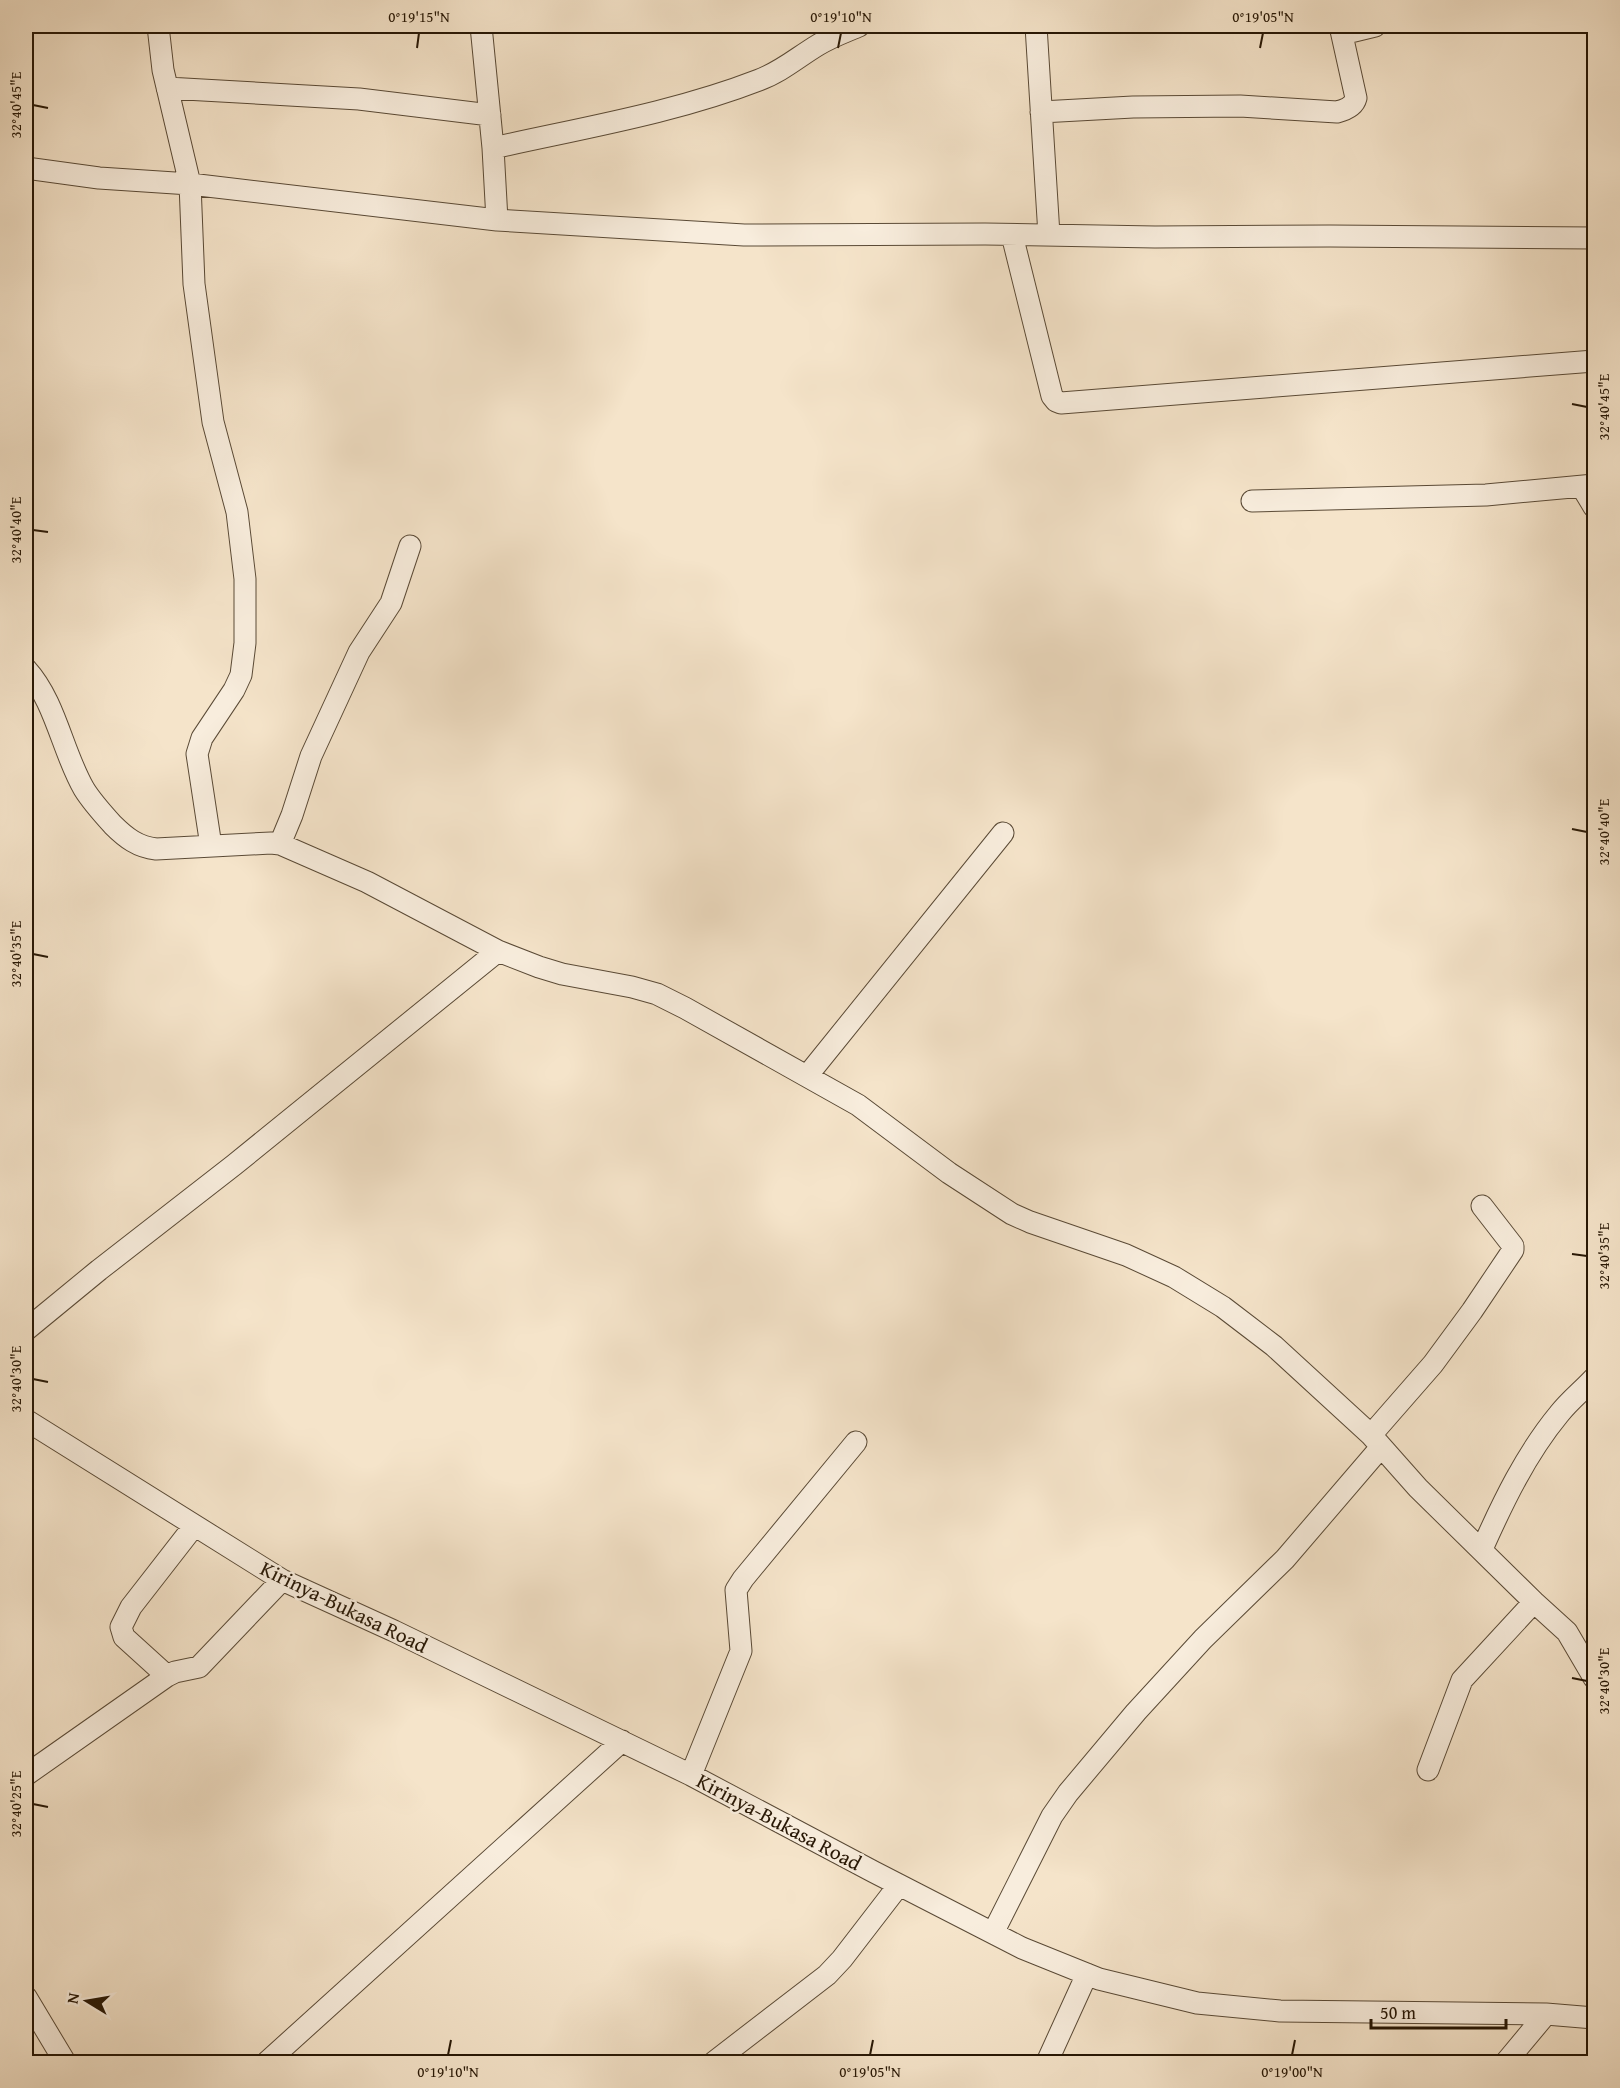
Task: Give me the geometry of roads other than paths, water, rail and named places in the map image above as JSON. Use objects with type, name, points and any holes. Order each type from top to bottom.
[{"type":"street","points":[[158,26],[163,70],[190,184],[194,284],[213,422],[237,512],[245,579],[245,644],[241,675],[234,690],[202,738],[197,754],[211,846]]},
{"type":"street","points":[[481,26],[493,148],[497,220]]},
{"type":"street","points":[[493,148],[662,111],[726,91],[761,79],[789,65],[819,44],[859,26]]},
{"type":"street","points":[[1036,26],[1049,235]]},
{"type":"street","points":[[1041,112],[1133,107],[1228,106],[1337,112],[1345,109],[1356,99],[1341,30],[1375,26]]},
{"type":"street","points":[[167,88],[360,99],[490,115]]},
{"type":"street","points":[[26,168],[99,178],[190,184],[497,220],[744,235],[1594,238]]},
{"type":"street","points":[[1012,235],[1052,396],[1056,402],[1594,361]]},
{"type":"street","points":[[1252,501],[1486,495],[1588,486],[1594,507]]},
{"type":"street","points":[[280,844],[312,756],[359,652],[391,603],[410,546]]},
{"type":"street","points":[[26,669],[43,694],[84,789],[98,808],[129,840],[149,848],[280,844],[367,882],[498,951],[562,974],[657,994],[858,1105],[949,1173],[1012,1214],[1126,1255],[1174,1277],[1223,1307],[1274,1346],[1376,1441],[1418,1488],[1567,1632],[1594,1678]]},
{"type":"street","points":[[807,1076],[1003,833]]},
{"type":"street","points":[[26,1330],[498,951]]},
{"type":"street","points":[[993,1933],[1052,1816],[1075,1785],[1136,1712],[1203,1639],[1284,1559],[1473,1311],[1513,1250],[1513,1246],[1482,1206]]},
{"type":"street","points":[[1482,1549],[1504,1500],[1536,1444],[1560,1412],[1594,1378]]},
{"type":"street","name":"Kirinya-Bukasa Road","points":[[26,1420],[282,1580],[691,1774],[1022,1948],[1100,1979],[1197,2003],[1280,2011],[1546,2014],[1594,2018]]},
{"type":"street","points":[[691,1774],[741,1650],[736,1590],[856,1442]]},
{"type":"street","points":[[167,1676],[124,1636],[121,1627],[131,1607],[194,1526]]},
{"type":"street","points":[[26,1775],[167,1676],[199,1667],[282,1580]]},
{"type":"street","points":[[1428,1770],[1462,1680],[1534,1602]]},
{"type":"street","points":[[267,2062],[622,1742]]},
{"type":"street","points":[[714,2062],[827,1975],[899,1885]]},
{"type":"street","points":[[1047,2062],[1087,1974]]},
{"type":"street","points":[[26,1997],[65,2062]]},
{"type":"street","points":[[1506,2062],[1546,2014]]}]
